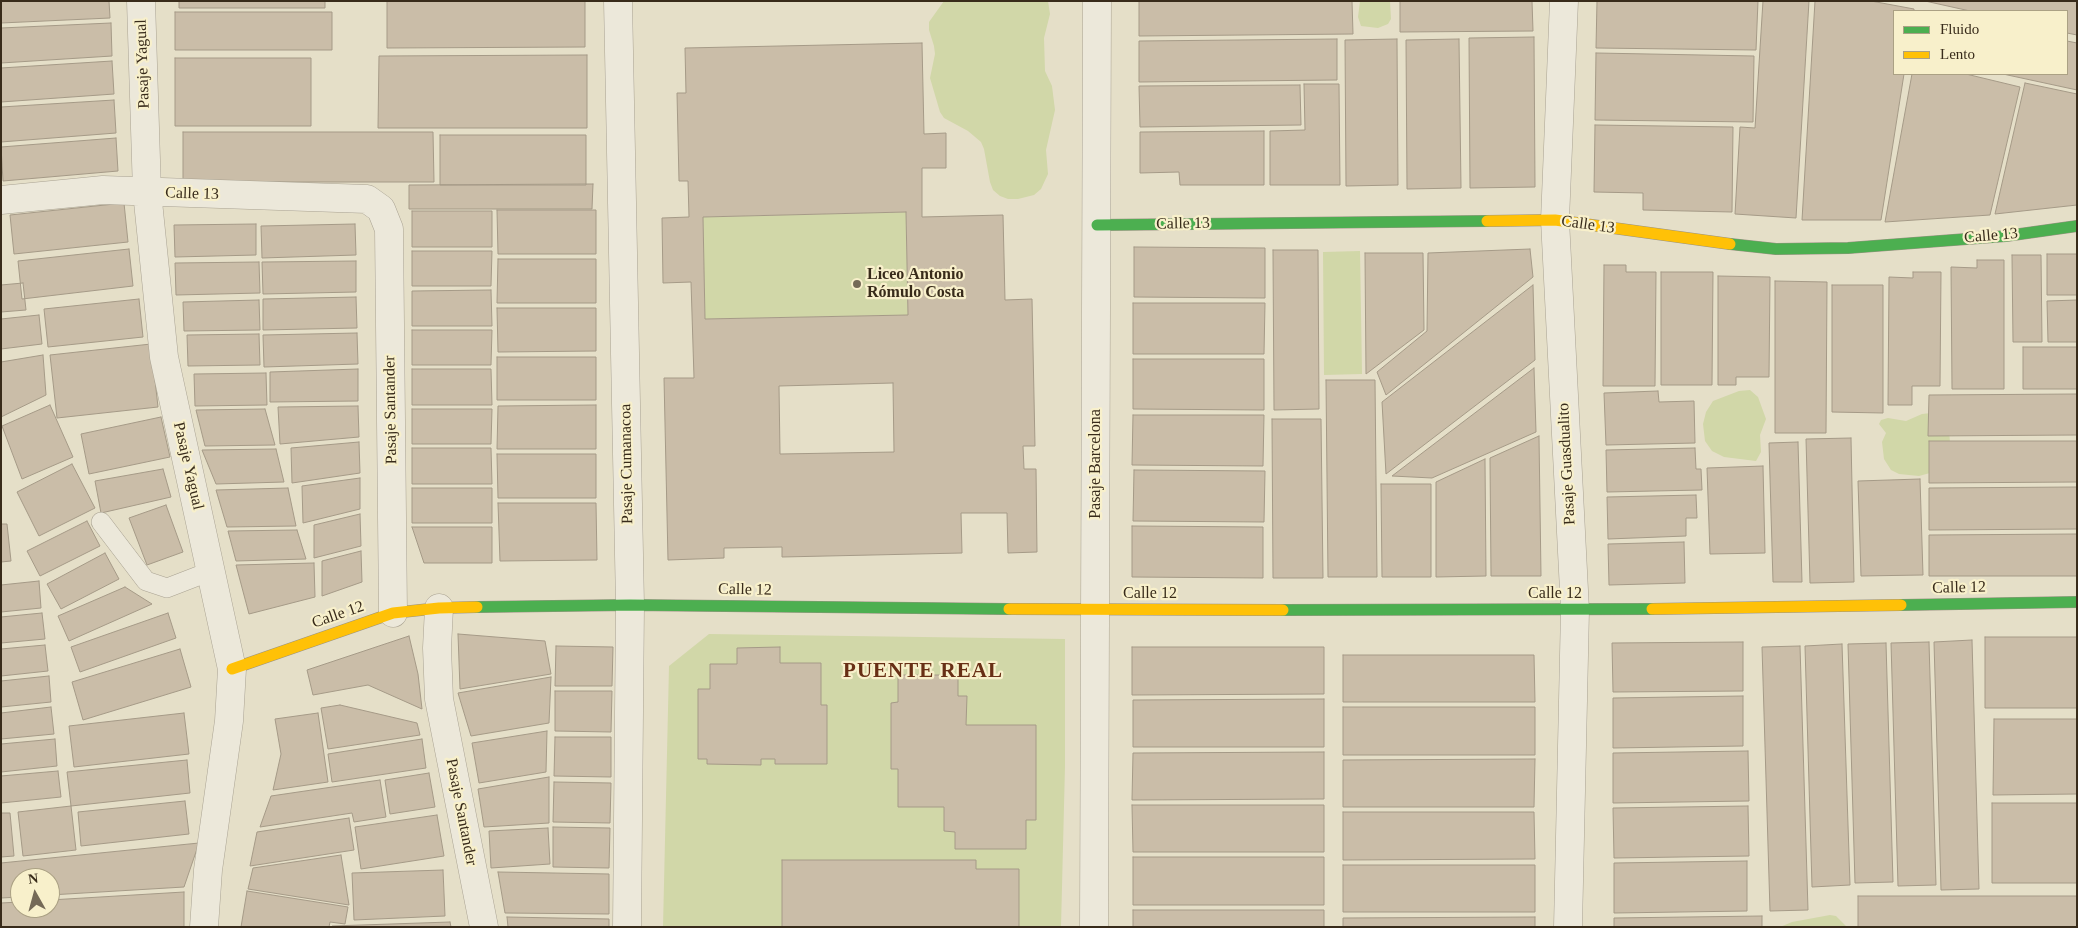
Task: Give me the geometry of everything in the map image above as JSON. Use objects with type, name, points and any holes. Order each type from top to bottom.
[{"type":"street","name":"Pasaje Yagual","points":[[141,1],[147,192],[164,357],[232,669],[229,721],[208,870],[204,927]]},
{"type":"street","name":"Pasaje Cumanacoa","points":[[618,1],[630,605],[627,927]]},
{"type":"street","name":"Pasaje Barcelona","points":[[1094,927],[1097,1]]},
{"type":"street","name":"Pasaje Guasdualito","points":[[1564,1],[1555,220],[1575,610],[1568,927]]},
{"type":"street","name":"Calle 13","points":[[1,200],[103,190],[367,200],[381,209]]},
{"type":"street","name":"Pasaje Santander","points":[[381,209],[388,229],[393,613]]},
{"type":"street","name":"Calle 13","points":[[1097,225],[1555,220],[1776,249],[1848,248],[2006,236],[2077,226]]},
{"type":"street","name":"Calle 12","points":[[232,669],[393,613],[439,608],[630,605],[1095,610],[1575,610],[2077,602]]},
{"type":"street","name":"Pasaje Santander","points":[[439,608],[437,648],[440,699],[484,927]]},
{"type":"lane","points":[[101,522],[146,581],[168,588],[211,571]]},
{"type":"green space","points":[[944,1],[1048,1],[1050,14],[1044,38],[1045,71],[1052,86],[1055,110],[1046,150],[1048,174],[1041,189],[1034,195],[1018,199],[1008,199],[1000,196],[993,190],[981,142],[968,131],[944,118],[940,112],[930,78],[935,54],[929,22]]},
{"type":"green space","points":[[1360,1],[1390,1],[1391,19],[1388,24],[1378,28],[1361,26],[1358,17]]},
{"type":"green space","points":[[906,212],[908,315],[705,319],[703,217]]},
{"type":"green space","points":[[1360,251],[1362,374],[1324,375],[1323,252]]},
{"type":"green space","points":[[1750,390],[1758,397],[1766,419],[1760,435],[1761,452],[1756,461],[1724,457],[1712,451],[1705,441],[1703,424],[1706,412],[1713,401],[1739,391]]},
{"type":"green space","points":[[1931,413],[1949,430],[1950,443],[1941,470],[1919,476],[1899,474],[1891,470],[1884,459],[1882,442],[1886,433],[1879,424],[1881,420],[1888,418],[1906,421],[1922,414]]},
{"type":"green space","points":[[709,634],[1065,639],[1065,766],[1061,927],[663,927],[669,666]]},
{"type":"green space","points":[[1830,915],[1836,916],[1847,927],[1780,927],[1792,922]]},
{"type":"building","points":[[1,1],[109,1],[110,18],[1,23]]},
{"type":"building","points":[[179,1],[325,1],[325,8],[179,8]]},
{"type":"building","points":[[387,1],[585,1],[585,47],[387,48]]},
{"type":"building","points":[[1139,1],[1352,1],[1353,34],[1139,36]]},
{"type":"building","points":[[1400,1],[1532,1],[1533,31],[1400,32]]},
{"type":"building","points":[[1597,1],[1758,1],[1756,50],[1596,48]]},
{"type":"building","points":[[1763,1],[1809,1],[1796,218],[1735,214],[1740,127],[1755,128]]},
{"type":"building","points":[[1815,1],[1871,1],[1914,9],[1893,10],[1893,75],[1904,75],[1881,220],[1802,220]]},
{"type":"building","points":[[1925,1],[2077,1],[2077,35],[2068,33],[2068,10],[1966,10]]},
{"type":"building","points":[[175,12],[332,12],[332,50],[175,50]]},
{"type":"building","points":[[111,23],[112,56],[1,63],[1,28]]},
{"type":"building","points":[[1534,37],[1535,187],[1470,188],[1469,38]]},
{"type":"building","points":[[1337,39],[1337,80],[1139,82],[1139,41]]},
{"type":"building","points":[[1397,39],[1398,185],[1346,186],[1345,40]]},
{"type":"building","points":[[1459,39],[1461,188],[1407,189],[1406,40]]},
{"type":"building","points":[[2068,41],[2077,43],[2077,90],[2008,75],[2068,75]]},
{"type":"building","points":[[922,43],[924,134],[946,133],[946,168],[922,168],[922,217],[1003,215],[1005,300],[1032,299],[1035,446],[1023,446],[1024,469],[1036,469],[1037,552],[1008,553],[1007,513],[961,513],[962,553],[782,557],[782,547],[724,548],[724,558],[668,560],[664,378],[694,378],[691,282],[663,283],[662,218],[689,217],[688,181],[679,181],[677,93],[686,93],[685,48]],"holes":[[[906,212],[908,315],[705,319],[703,217]],[[893,383],[894,452],[780,454],[779,386]]]},
{"type":"building","points":[[1596,53],[1754,56],[1753,122],[1595,120]]},
{"type":"building","points":[[587,55],[587,128],[378,128],[379,56]]},
{"type":"building","points":[[175,58],[311,58],[311,126],[175,126]]},
{"type":"building","points":[[112,61],[114,94],[1,102],[1,68]]},
{"type":"building","points":[[1912,75],[1970,75],[2020,87],[1990,215],[1885,222]]},
{"type":"building","points":[[2025,83],[2077,94],[2077,205],[1995,214]]},
{"type":"building","points":[[1304,84],[1339,84],[1340,185],[1270,185],[1270,131],[1305,130]]},
{"type":"building","points":[[1300,85],[1301,125],[1140,127],[1139,86]]},
{"type":"building","points":[[114,100],[116,133],[1,142],[1,107]]},
{"type":"building","points":[[1595,125],[1733,127],[1732,212],[1643,210],[1643,193],[1594,192]]},
{"type":"building","points":[[1264,131],[1264,185],[1180,185],[1179,172],[1140,173],[1140,132]]},
{"type":"building","points":[[183,132],[433,132],[434,182],[183,182]]},
{"type":"building","points":[[440,135],[586,135],[586,185],[440,185]]},
{"type":"building","points":[[116,138],[118,171],[3,181],[1,147]]},
{"type":"building","points":[[593,184],[592,209],[409,209],[409,185]]},
{"type":"building","points":[[124,203],[128,242],[14,254],[10,215]]},
{"type":"building","points":[[497,210],[596,210],[596,254],[498,254]]},
{"type":"building","points":[[412,211],[492,211],[492,247],[412,247]]},
{"type":"building","points":[[256,224],[256,255],[175,257],[174,225]]},
{"type":"building","points":[[355,224],[356,255],[262,258],[261,226]]},
{"type":"building","points":[[1134,247],[1265,248],[1265,298],[1134,297]]},
{"type":"building","points":[[129,249],[133,286],[22,299],[18,261]]},
{"type":"building","points":[[1530,249],[1533,277],[1386,395],[1377,372],[1427,331],[1428,253]]},
{"type":"building","points":[[1273,250],[1318,250],[1319,409],[1274,410]]},
{"type":"building","points":[[412,251],[492,251],[491,286],[412,286]]},
{"type":"building","points":[[1365,253],[1423,253],[1424,330],[1366,374]]},
{"type":"building","points":[[2047,254],[2077,254],[2077,295],[2047,295]]},
{"type":"building","points":[[2012,255],[2041,255],[2042,342],[2013,342]]},
{"type":"building","points":[[498,259],[596,259],[596,303],[497,303]]},
{"type":"building","points":[[1977,260],[2004,260],[2004,389],[1952,389],[1951,267],[1977,268]]},
{"type":"building","points":[[356,261],[356,292],[263,294],[262,262]]},
{"type":"building","points":[[259,262],[260,293],[176,295],[175,263]]},
{"type":"building","points":[[1604,265],[1626,265],[1626,272],[1656,272],[1655,386],[1603,386]]},
{"type":"building","points":[[1661,272],[1713,272],[1712,385],[1661,385]]},
{"type":"building","points":[[1913,272],[1941,272],[1940,386],[1912,386],[1912,405],[1888,405],[1889,277],[1913,278]]},
{"type":"building","points":[[1718,276],[1770,277],[1769,377],[1736,377],[1736,385],[1718,385]]},
{"type":"building","points":[[1775,281],[1827,282],[1826,433],[1775,433]]},
{"type":"building","points":[[23,283],[26,310],[1,312],[1,285]]},
{"type":"building","points":[[1533,285],[1535,360],[1386,474],[1382,402]]},
{"type":"building","points":[[1832,285],[1883,285],[1883,413],[1832,412]]},
{"type":"building","points":[[491,290],[492,326],[412,326],[412,291]]},
{"type":"building","points":[[356,297],[357,328],[263,330],[263,299]]},
{"type":"building","points":[[139,299],[143,337],[48,347],[44,309]]},
{"type":"building","points":[[259,300],[260,330],[184,331],[183,302]]},
{"type":"building","points":[[2077,300],[2077,342],[2048,342],[2047,301]]},
{"type":"building","points":[[1133,303],[1265,303],[1264,354],[1133,354]]},
{"type":"building","points":[[497,308],[596,308],[596,351],[498,352]]},
{"type":"building","points":[[39,315],[42,344],[1,349],[1,319]]},
{"type":"building","points":[[412,330],[492,330],[491,365],[412,365]]},
{"type":"building","points":[[357,333],[358,364],[264,367],[263,335]]},
{"type":"building","points":[[259,334],[260,365],[188,366],[187,335]]},
{"type":"building","points":[[151,344],[158,407],[57,418],[50,355]]},
{"type":"building","points":[[2023,347],[2077,347],[2077,389],[2023,389]]},
{"type":"building","points":[[43,355],[46,395],[1,417],[1,362]]},
{"type":"building","points":[[497,357],[596,357],[596,400],[497,400]]},
{"type":"building","points":[[1133,359],[1264,359],[1264,410],[1133,409]]},
{"type":"building","points":[[1534,368],[1536,432],[1432,478],[1392,476]]},
{"type":"building","points":[[358,369],[358,401],[270,402],[270,372]]},
{"type":"building","points":[[412,369],[491,369],[492,405],[412,405]]},
{"type":"building","points":[[266,373],[267,405],[195,406],[194,374]]},
{"type":"building","points":[[1326,380],[1375,380],[1377,577],[1328,577]]},
{"type":"building","points":[[1658,391],[1659,402],[1694,401],[1695,443],[1606,445],[1604,393]]},
{"type":"building","points":[[2077,394],[2077,435],[1928,436],[1929,395]]},
{"type":"building","points":[[50,405],[73,457],[22,479],[2,426]]},
{"type":"building","points":[[596,405],[596,449],[497,449],[498,406]]},
{"type":"building","points":[[358,406],[359,437],[280,444],[278,407]]},
{"type":"building","points":[[265,409],[275,445],[205,446],[196,410]]},
{"type":"building","points":[[412,409],[492,409],[491,444],[412,444]]},
{"type":"building","points":[[1133,415],[1264,415],[1263,466],[1132,465]]},
{"type":"building","points":[[161,417],[170,457],[89,474],[81,434]]},
{"type":"building","points":[[1272,419],[1321,419],[1323,578],[1273,578]]},
{"type":"building","points":[[1539,436],[1541,576],[1491,576],[1490,458]]},
{"type":"building","points":[[1851,438],[1854,582],[1810,583],[1806,439]]},
{"type":"building","points":[[1929,441],[2077,441],[2077,482],[1929,483]]},
{"type":"building","points":[[359,442],[360,473],[292,483],[291,448]]},
{"type":"building","points":[[1798,442],[1802,582],[1773,582],[1769,443]]},
{"type":"building","points":[[412,448],[491,448],[492,484],[412,484]]},
{"type":"building","points":[[1695,448],[1696,469],[1701,469],[1702,490],[1607,492],[1606,450]]},
{"type":"building","points":[[276,449],[284,482],[216,484],[202,450]]},
{"type":"building","points":[[497,454],[596,454],[596,498],[498,498]]},
{"type":"building","points":[[1485,459],[1486,576],[1436,577],[1436,482]]},
{"type":"building","points":[[72,464],[95,508],[39,536],[17,492]]},
{"type":"building","points":[[1763,466],[1765,553],[1710,554],[1707,468]]},
{"type":"building","points":[[163,469],[171,497],[101,513],[95,481]]},
{"type":"building","points":[[1134,470],[1265,471],[1264,522],[1133,521]]},
{"type":"building","points":[[360,478],[360,509],[303,523],[302,486]]},
{"type":"building","points":[[1920,479],[1923,575],[1861,576],[1858,481]]},
{"type":"building","points":[[1381,484],[1431,484],[1431,577],[1382,577]]},
{"type":"building","points":[[2077,487],[2077,529],[1929,530],[1929,488]]},
{"type":"building","points":[[288,488],[296,526],[227,527],[216,490]]},
{"type":"building","points":[[412,488],[492,488],[492,523],[412,523]]},
{"type":"building","points":[[1696,495],[1697,518],[1686,518],[1686,536],[1608,539],[1607,497]]},
{"type":"building","points":[[498,503],[596,503],[597,560],[500,561]]},
{"type":"building","points":[[166,505],[183,552],[147,565],[129,518]]},
{"type":"building","points":[[360,514],[361,546],[314,558],[314,525]]},
{"type":"building","points":[[87,521],[100,546],[40,576],[27,551]]},
{"type":"building","points":[[1,524],[7,524],[11,561],[1,562]]},
{"type":"building","points":[[1132,526],[1263,527],[1263,578],[1132,577]]},
{"type":"building","points":[[412,527],[492,527],[492,563],[424,563]]},
{"type":"building","points":[[297,530],[306,559],[236,561],[228,531]]},
{"type":"building","points":[[2077,534],[2077,576],[1929,576],[1929,535]]},
{"type":"building","points":[[1684,542],[1685,583],[1609,585],[1608,544]]},
{"type":"building","points":[[361,551],[362,582],[322,596],[322,561]]},
{"type":"building","points":[[105,553],[119,579],[61,609],[47,584]]},
{"type":"building","points":[[314,563],[315,597],[249,614],[236,565]]},
{"type":"building","points":[[39,581],[41,608],[1,612],[1,585]]},
{"type":"building","points":[[125,587],[152,604],[69,641],[58,616]]},
{"type":"building","points":[[42,613],[45,639],[1,643],[1,617]]},
{"type":"building","points":[[168,613],[176,638],[80,672],[71,647]]},
{"type":"building","points":[[458,634],[545,641],[551,674],[460,689]]},
{"type":"building","points":[[409,636],[418,674],[422,709],[368,685],[313,695],[307,670]]},
{"type":"building","points":[[1985,637],[2077,637],[2077,708],[1985,708]]},
{"type":"building","points":[[1972,640],[1979,889],[1941,890],[1934,642]]},
{"type":"building","points":[[1743,642],[1743,691],[1613,692],[1612,643]]},
{"type":"building","points":[[1929,642],[1936,885],[1898,886],[1891,643]]},
{"type":"building","points":[[1886,643],[1893,882],[1855,883],[1848,644]]},
{"type":"building","points":[[1842,644],[1850,885],[1812,887],[1805,646]]},
{"type":"building","points":[[45,645],[48,671],[1,676],[1,649]]},
{"type":"building","points":[[556,646],[613,647],[612,686],[555,686]]},
{"type":"building","points":[[1800,646],[1808,910],[1770,911],[1762,647]]},
{"type":"building","points":[[780,647],[780,663],[821,663],[821,705],[827,705],[827,764],[775,764],[775,759],[761,759],[761,765],[707,764],[707,759],[698,759],[698,689],[710,689],[710,664],[737,664],[737,648]]},
{"type":"building","points":[[1132,647],[1324,647],[1324,694],[1132,695]]},
{"type":"building","points":[[180,649],[191,687],[83,720],[72,682]]},
{"type":"building","points":[[1343,655],[1534,655],[1535,702],[1343,702]]},
{"type":"building","points":[[898,675],[958,675],[958,696],[967,696],[966,725],[1036,725],[1036,820],[1026,820],[1026,849],[955,849],[955,832],[944,831],[944,807],[898,807],[898,769],[891,769],[891,703],[898,702]]},
{"type":"building","points":[[49,676],[51,702],[1,707],[1,681]]},
{"type":"building","points":[[551,677],[549,723],[471,736],[458,693]]},
{"type":"building","points":[[555,691],[612,691],[611,732],[555,731]]},
{"type":"building","points":[[1743,696],[1743,746],[1613,748],[1613,698]]},
{"type":"building","points":[[1324,699],[1324,747],[1133,747],[1133,700]]},
{"type":"building","points":[[340,705],[417,723],[420,735],[328,749],[321,708]]},
{"type":"building","points":[[51,707],[54,734],[1,739],[1,713]]},
{"type":"building","points":[[1343,707],[1535,707],[1535,755],[1343,755]]},
{"type":"building","points":[[184,713],[189,754],[74,767],[69,726]]},
{"type":"building","points":[[318,713],[328,782],[273,790],[281,754],[275,719]]},
{"type":"building","points":[[1994,719],[2077,719],[2077,794],[1993,795]]},
{"type":"building","points":[[547,731],[546,772],[479,783],[472,743]]},
{"type":"building","points":[[555,737],[611,737],[611,777],[554,776]]},
{"type":"building","points":[[55,739],[57,766],[1,772],[1,744]]},
{"type":"building","points":[[422,739],[426,768],[332,782],[328,754]]},
{"type":"building","points":[[1748,751],[1749,801],[1613,803],[1613,753]]},
{"type":"building","points":[[1324,752],[1324,799],[1132,800],[1133,753]]},
{"type":"building","points":[[1535,759],[1534,807],[1343,807],[1343,760]]},
{"type":"building","points":[[187,760],[190,793],[71,806],[67,772]]},
{"type":"building","points":[[58,771],[61,797],[1,803],[1,776]]},
{"type":"building","points":[[429,773],[435,807],[390,814],[385,780]]},
{"type":"building","points":[[549,777],[549,823],[484,827],[478,789]]},
{"type":"building","points":[[380,780],[386,817],[354,822],[352,813],[260,827],[271,796]]},
{"type":"building","points":[[554,782],[611,783],[610,823],[553,822]]},
{"type":"building","points":[[185,801],[189,834],[81,846],[78,812]]},
{"type":"building","points":[[1992,803],[2077,803],[2077,883],[1992,883]]},
{"type":"building","points":[[1132,805],[1324,805],[1324,852],[1133,852]]},
{"type":"building","points":[[71,806],[76,850],[23,856],[18,812]]},
{"type":"building","points":[[1748,806],[1749,856],[1614,858],[1613,808]]},
{"type":"building","points":[[1343,812],[1534,812],[1535,859],[1343,860]]},
{"type":"building","points":[[1,813],[10,813],[14,856],[1,857]]},
{"type":"building","points":[[437,815],[444,856],[361,869],[355,827]]},
{"type":"building","points":[[349,818],[354,850],[250,866],[257,832]]},
{"type":"building","points":[[553,827],[610,828],[609,868],[553,867]]},
{"type":"building","points":[[548,828],[550,864],[491,868],[489,831]]},
{"type":"building","points":[[199,843],[184,887],[60,894],[60,868],[10,868],[10,898],[1,898],[1,863]]},
{"type":"building","points":[[341,855],[349,905],[248,889],[253,868]]},
{"type":"building","points":[[1133,857],[1324,857],[1324,905],[1133,905]]},
{"type":"building","points":[[782,860],[976,860],[976,869],[1019,869],[1019,927],[782,927]]},
{"type":"building","points":[[1747,861],[1747,911],[1614,913],[1614,863]]},
{"type":"building","points":[[1343,865],[1535,865],[1535,912],[1343,912]]},
{"type":"building","points":[[443,870],[445,916],[354,920],[352,873]]},
{"type":"building","points":[[498,872],[609,874],[609,914],[505,913]]},
{"type":"building","points":[[247,891],[348,907],[345,924],[330,922],[329,927],[241,927]]},
{"type":"building","points":[[184,892],[184,927],[1,927],[1,903],[10,903],[10,918],[60,918],[60,899]]},
{"type":"building","points":[[1858,896],[2077,896],[2077,927],[1858,927]]},
{"type":"building","points":[[1133,910],[1324,910],[1324,927],[1133,927]]},
{"type":"building","points":[[1762,916],[1762,927],[1614,927],[1614,918]]},
{"type":"building","points":[[507,917],[609,919],[609,927],[508,927]]},
{"type":"building","points":[[1535,917],[1535,927],[1343,927],[1343,918]]},
{"type":"building","points":[[450,922],[451,927],[332,927],[332,926]]},
{"type":"traffic: fast","points":[[1097,225],[1487,221]]},
{"type":"traffic: fast","points":[[1730,244],[1776,249],[1848,248],[2006,236],[2077,226]]},
{"type":"traffic: fast","points":[[1901,605],[2077,602]]},
{"type":"traffic: fast","points":[[477,607],[630,605],[1009,609]]},
{"type":"traffic: fast","points":[[1283,610],[1652,609]]},
{"type":"traffic: slow","points":[[1487,221],[1555,220],[1730,244]]},
{"type":"traffic: slow","points":[[1652,609],[1901,605]]},
{"type":"traffic: slow","points":[[232,669],[393,613],[439,608],[477,607]]},
{"type":"traffic: slow","points":[[1009,609],[1283,610]]},
{"type":"place","name":"Liceo Antonio Rómulo Costa","points":[[857,284]]},
{"type":"district","name":"PUENTE REAL","points":[[923,672]]}]
